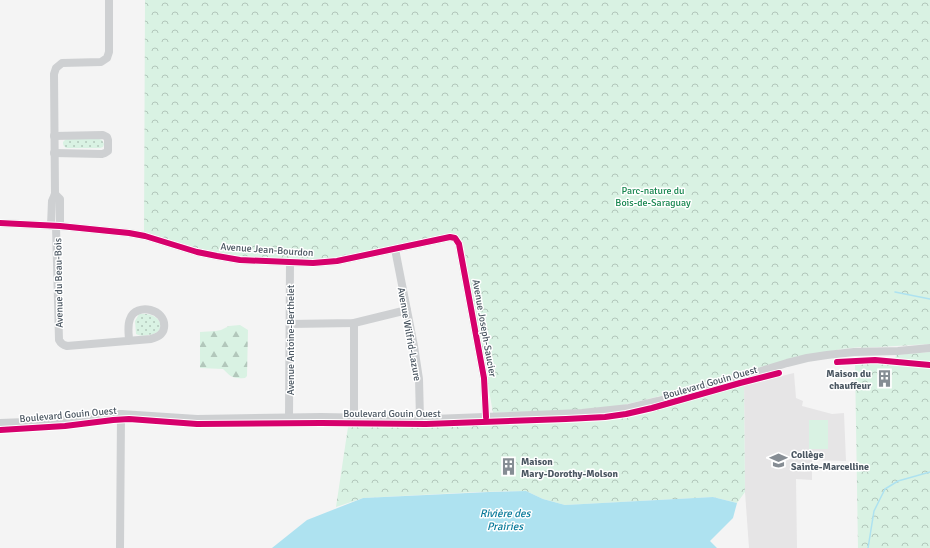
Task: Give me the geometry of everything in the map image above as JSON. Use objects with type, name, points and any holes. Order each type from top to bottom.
[{"type":"street","name":"Avenue du Beau-Bois","points":[[109,0],[109,52],[107,58],[102,62],[62,63],[56,68],[54,74],[55,194],[60,199],[56,226],[59,340],[67,346],[129,341],[151,339],[157,337],[163,332],[164,325],[160,314],[142,309],[132,315],[129,324],[129,341]]},
{"type":"street","points":[[54,136],[103,135],[107,137],[108,140],[108,151],[102,154],[54,153]]},
{"type":"street","name":"Avenue Jean-Bourdon","points":[[0,223],[56,226],[129,233],[145,236],[196,252],[240,260],[313,263],[337,261],[450,237],[455,238],[459,244]]},
{"type":"street","name":"Avenue Joseph-Saucier","points":[[459,244],[484,378],[486,417]]},
{"type":"street","name":"Avenue Wilfrid-Lazure","points":[[395,249],[419,379],[420,419]]},
{"type":"street","name":"Avenue Antoine-Berthelet","points":[[289,418],[290,262]]},
{"type":"street","points":[[290,324],[354,323],[406,310]]},
{"type":"street","points":[[354,323],[354,418]]},
{"type":"street","name":"Boulevard Gouin Ouest","points":[[0,422],[51,421],[121,414],[197,419],[420,419],[582,413],[624,409],[669,398],[807,358],[854,352],[898,352],[930,348]]},
{"type":"street","points":[[120,548],[121,414]]},
{"type":"shaded area","name":"Collège Sainte-Marcelline","points":[[794,373],[796,398],[803,401],[802,406],[832,414],[844,413],[846,461],[812,460],[812,480],[796,479],[797,548],[749,548],[745,492],[744,385]]},
{"type":"green space","name":"Parc-nature du Bois-de-Saraguay","points":[[145,0],[930,0],[930,344],[841,349],[762,367],[677,392],[600,409],[493,413],[463,242],[456,235],[325,260],[257,259],[209,252],[144,233]]},
{"type":"green space","points":[[66,139],[99,139],[102,140],[104,144],[103,147],[100,148],[67,148],[63,143]]},
{"type":"green space","points":[[139,314],[147,314],[157,319],[161,327],[159,330],[155,333],[146,335],[136,334],[135,321]]},
{"type":"green space","points":[[240,325],[248,330],[247,376],[245,378],[235,378],[230,376],[223,369],[200,368],[200,332],[216,331],[229,326]]},
{"type":"green space","points":[[930,352],[930,548],[858,548],[855,363],[894,364],[896,355]]},
{"type":"green space","points":[[744,385],[745,492],[737,503],[713,497],[565,505],[543,499],[526,491],[363,498],[336,507],[348,427],[414,427],[567,423],[608,420],[635,416]]},
{"type":"green space","points":[[809,420],[828,420],[828,449],[809,449]]},
{"type":"water","name":"Rivière des Prairies","points":[[526,491],[543,499],[565,505],[713,497],[737,503],[733,518],[710,541],[717,548],[272,548],[307,520],[363,498]]},
{"type":"waterway","points":[[895,292],[930,299]]},
{"type":"waterway","points":[[868,548],[874,511],[885,489],[898,481],[930,472]]},
{"type":"cycle path","points":[[0,223],[60,226],[129,233],[145,236],[197,252],[240,260],[313,263],[337,261],[450,237],[455,238],[459,244],[484,378],[486,417]]},
{"type":"cycle path","points":[[837,362],[875,360],[930,365]]},
{"type":"cycle path","points":[[0,430],[65,426],[129,419],[197,424],[426,424],[605,417],[652,408],[779,373]]},
{"type":"place","name":"Maison du chauffeur","points":[[884,379]]},
{"type":"place","name":"Collège Sainte-Marcelline","points":[[778,460]]},
{"type":"place","name":"Maison Mary-Dorothy-Molson","points":[[508,467]]}]
